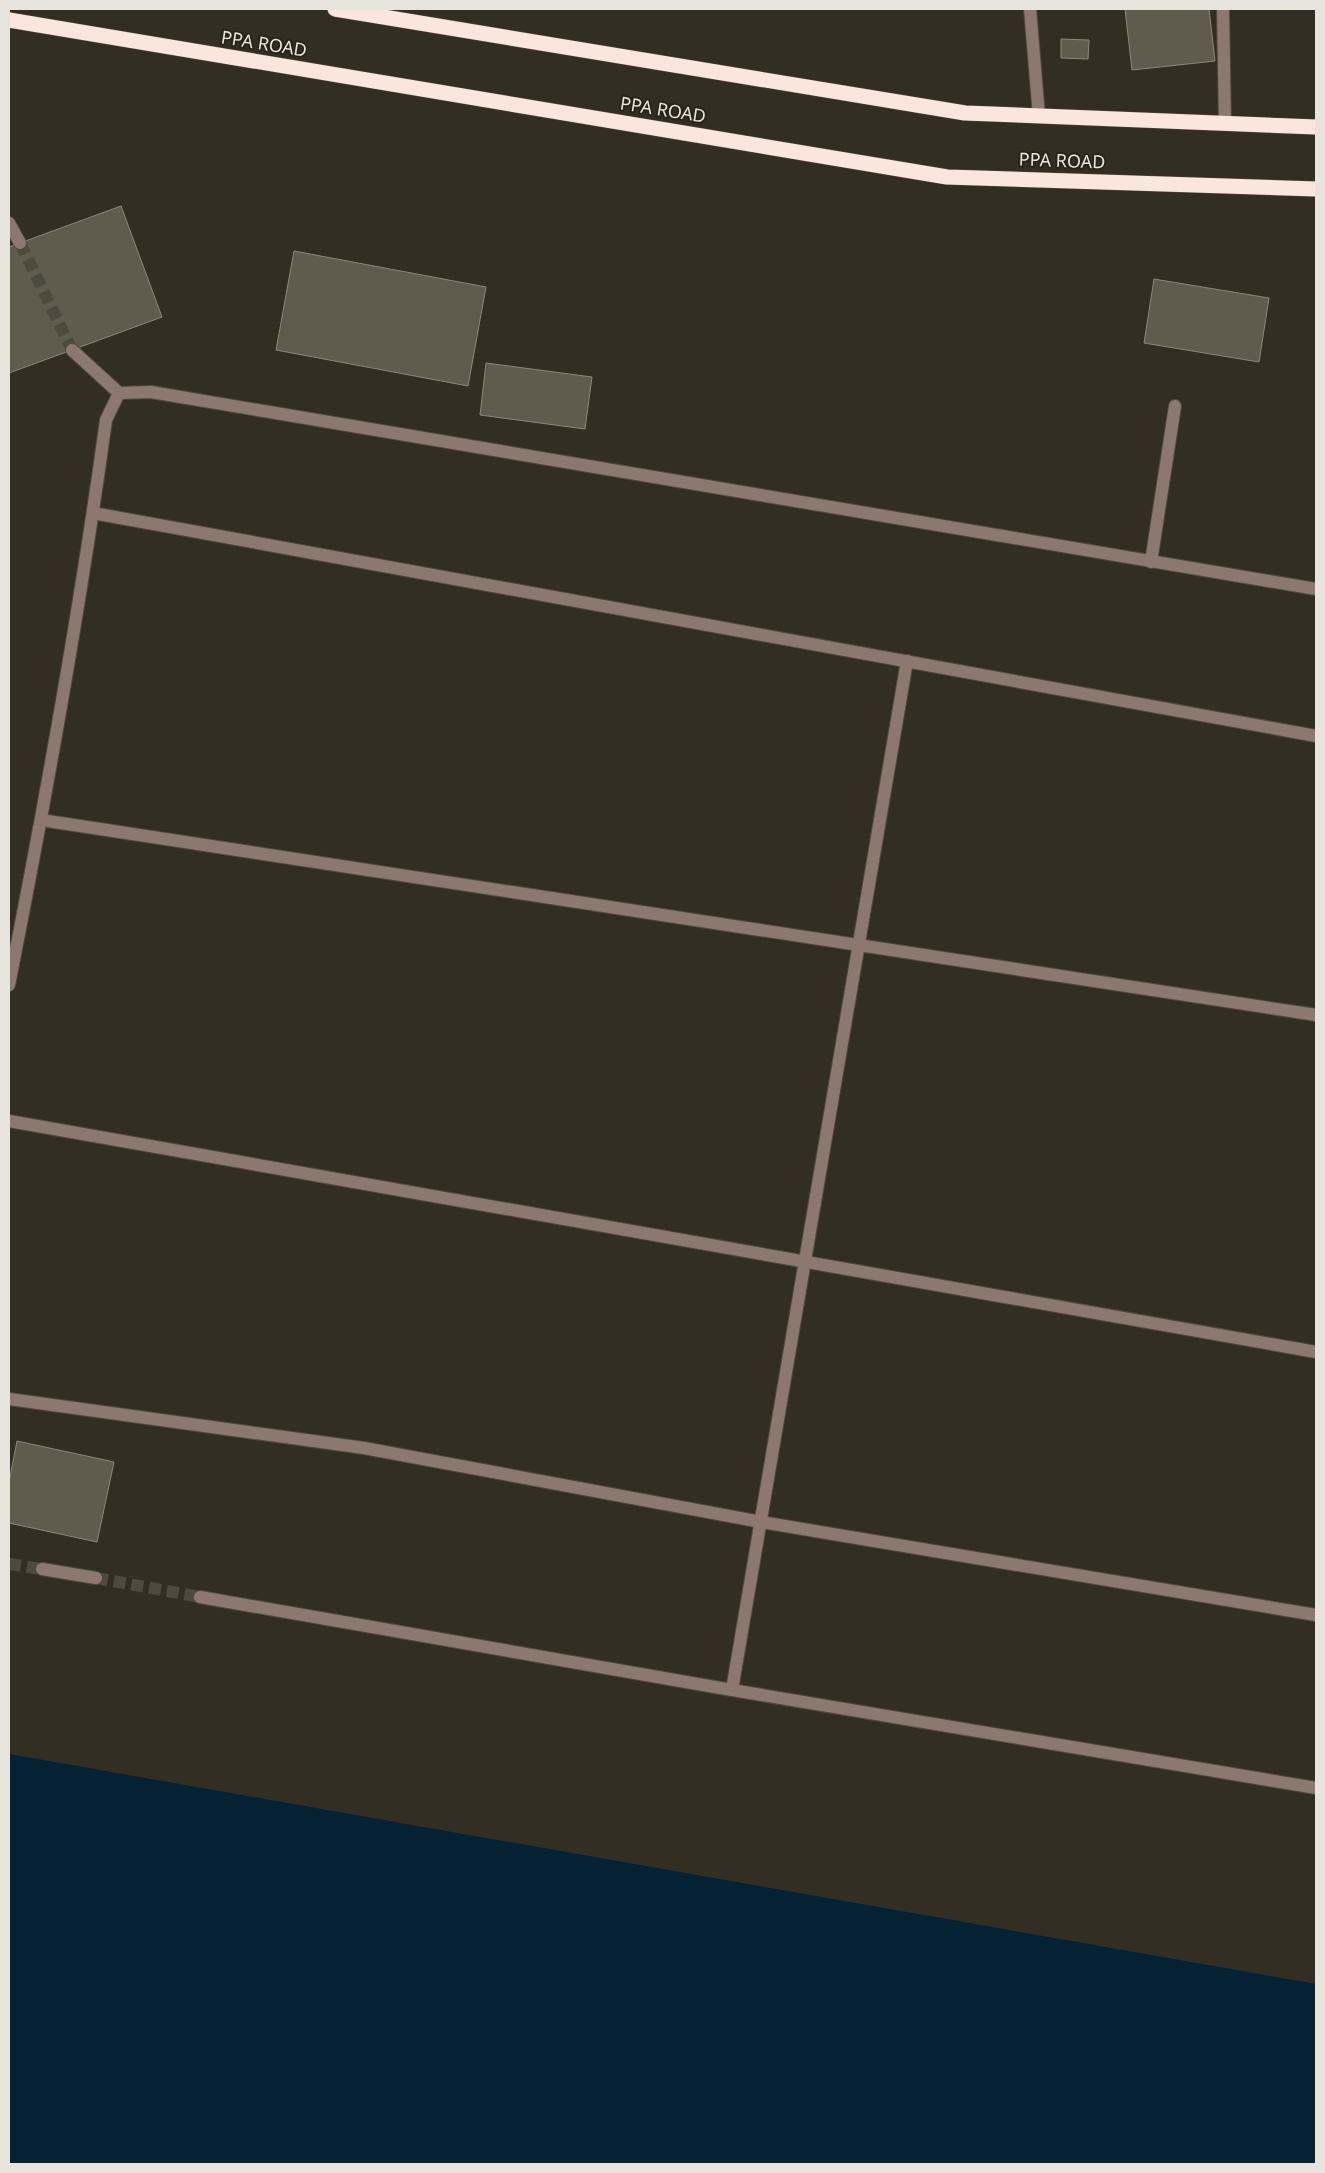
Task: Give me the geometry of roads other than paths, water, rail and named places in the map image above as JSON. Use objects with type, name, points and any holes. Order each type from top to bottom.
[{"type":"highway","points":[[335,9],[965,113],[1316,127]]},
{"type":"highway","name":"PPA ROAD","points":[[9,20],[947,177],[1316,189]]},
{"type":"lane","points":[[1030,9],[1038,116]]},
{"type":"lane","points":[[1223,9],[1225,124]]},
{"type":"lane","points":[[9,223],[20,243]]},
{"type":"lane","points":[[72,350],[119,393],[151,392],[1316,589]]},
{"type":"lane","points":[[9,986],[41,820],[93,513],[106,420],[119,393]]},
{"type":"lane","points":[[1151,562],[1175,406]]},
{"type":"lane","points":[[93,513],[1316,736]]},
{"type":"lane","points":[[732,1690],[907,660]]},
{"type":"lane","points":[[41,820],[1316,1014]]},
{"type":"lane","points":[[9,1121],[1316,1352]]},
{"type":"lane","points":[[9,1399],[364,1448],[761,1522],[1316,1615]]},
{"type":"lane","points":[[42,1569],[96,1578]]},
{"type":"lane","points":[[200,1597],[732,1690],[1316,1788]]},
{"type":"water","points":[[9,1754],[1316,1984],[1316,2164],[9,2164]]},
{"type":"tunnel","points":[[20,243],[72,350]]},
{"type":"tunnel","points":[[9,1564],[42,1569]]},
{"type":"tunnel","points":[[96,1578],[200,1597]]}]
